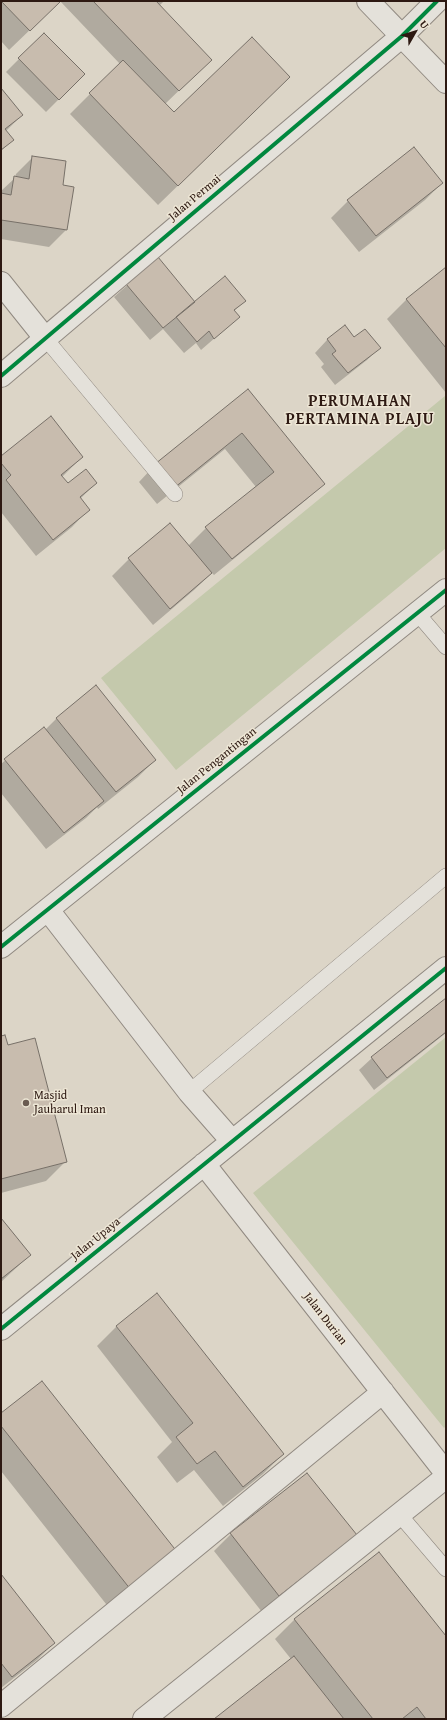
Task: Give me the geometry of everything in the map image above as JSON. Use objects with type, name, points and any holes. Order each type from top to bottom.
[{"type":"street","points":[[368,1],[446,82]]},
{"type":"street","name":"Jalan Permai","points":[[1,376],[402,36],[438,1]]},
{"type":"street","points":[[1,282],[44,338]]},
{"type":"street","name":"Jalan Pengantingan","points":[[1,947],[446,590]]},
{"type":"street","points":[[48,910],[189,1092],[232,1141]]},
{"type":"street","name":"Jalan Upaya","points":[[1,1329],[446,968]]},
{"type":"street","name":"Jalan Durian","points":[[204,1164],[383,1392],[443,1465]]},
{"type":"street","points":[[1,1706],[383,1392]]},
{"type":"street","points":[[149,1717],[399,1514],[443,1465]]},
{"type":"lane","points":[[44,338],[175,494]]},
{"type":"lane","points":[[417,614],[446,647]]},
{"type":"lane","points":[[189,1092],[446,876]]},
{"type":"lane","points":[[399,1514],[446,1569]]},
{"type":"green space","points":[[445,396],[446,548],[176,770],[101,678]]},
{"type":"green space","points":[[446,1037],[446,1426],[444,1428],[253,1193]]},
{"type":"building","points":[[1,1],[61,1],[30,31]]},
{"type":"building","points":[[93,1],[156,1],[212,60],[179,91]]},
{"type":"building","points":[[44,33],[85,74],[59,100],[18,58]]},
{"type":"building","points":[[252,37],[290,77],[178,186],[89,93],[123,60],[174,112]]},
{"type":"building","points":[[1,88],[23,115],[5,129],[14,140],[1,150]]},
{"type":"building","points":[[414,147],[443,183],[376,236],[347,200]]},
{"type":"building","points":[[32,156],[66,161],[63,185],[74,187],[67,230],[1,220],[1,193],[11,195],[14,176],[29,179]]},
{"type":"building","points":[[158,257],[195,302],[163,328],[126,284]]},
{"type":"building","points":[[446,267],[446,348],[406,299]]},
{"type":"building","points":[[225,276],[246,301],[234,310],[240,317],[214,339],[209,331],[197,342],[176,317]]},
{"type":"building","points":[[345,325],[354,337],[365,329],[381,348],[348,373],[332,354],[336,351],[327,339]]},
{"type":"building","points":[[248,389],[325,484],[232,559],[205,527],[274,472],[242,433],[174,488],[155,464]]},
{"type":"building","points":[[51,416],[83,457],[61,475],[68,483],[86,469],[97,483],[80,497],[90,510],[53,540],[6,480],[11,475],[1,463],[1,456]]},
{"type":"building","points":[[170,523],[212,573],[170,609],[128,558]]},
{"type":"building","points":[[96,685],[156,760],[116,792],[56,718]]},
{"type":"building","points":[[44,727],[104,801],[64,833],[4,759]]},
{"type":"building","points":[[446,998],[446,1032],[387,1078],[371,1057]]},
{"type":"building","name":"Masjid Jauharul Iman","points":[[5,1035],[8,1045],[35,1038],[67,1162],[1,1179],[1,1036]]},
{"type":"building","points":[[1,1218],[31,1255],[1,1279]]},
{"type":"building","points":[[157,1293],[284,1454],[243,1487],[215,1451],[197,1464],[176,1437],[193,1423],[116,1326]]},
{"type":"building","points":[[42,1381],[178,1553],[131,1590],[1,1426],[1,1413]]},
{"type":"building","points":[[307,1473],[357,1535],[279,1596],[230,1533]]},
{"type":"building","points":[[379,1552],[446,1636],[446,1719],[426,1719],[417,1707],[402,1719],[373,1719],[294,1619]]},
{"type":"building","points":[[1,1574],[55,1643],[12,1677],[1,1663]]},
{"type":"building","points":[[294,1656],[344,1719],[214,1719]]},
{"type":"cycle path","points":[[1,376],[402,36],[437,1]]},
{"type":"cycle path","points":[[1,947],[446,590]]},
{"type":"cycle path","points":[[1,1329],[446,968]]},
{"type":"place","name":"Masjid Jauharul Iman","points":[[26,1103]]},
{"type":"district","name":"PERUMAHAN PERTAMINA PLAJU","points":[[360,411]]}]
